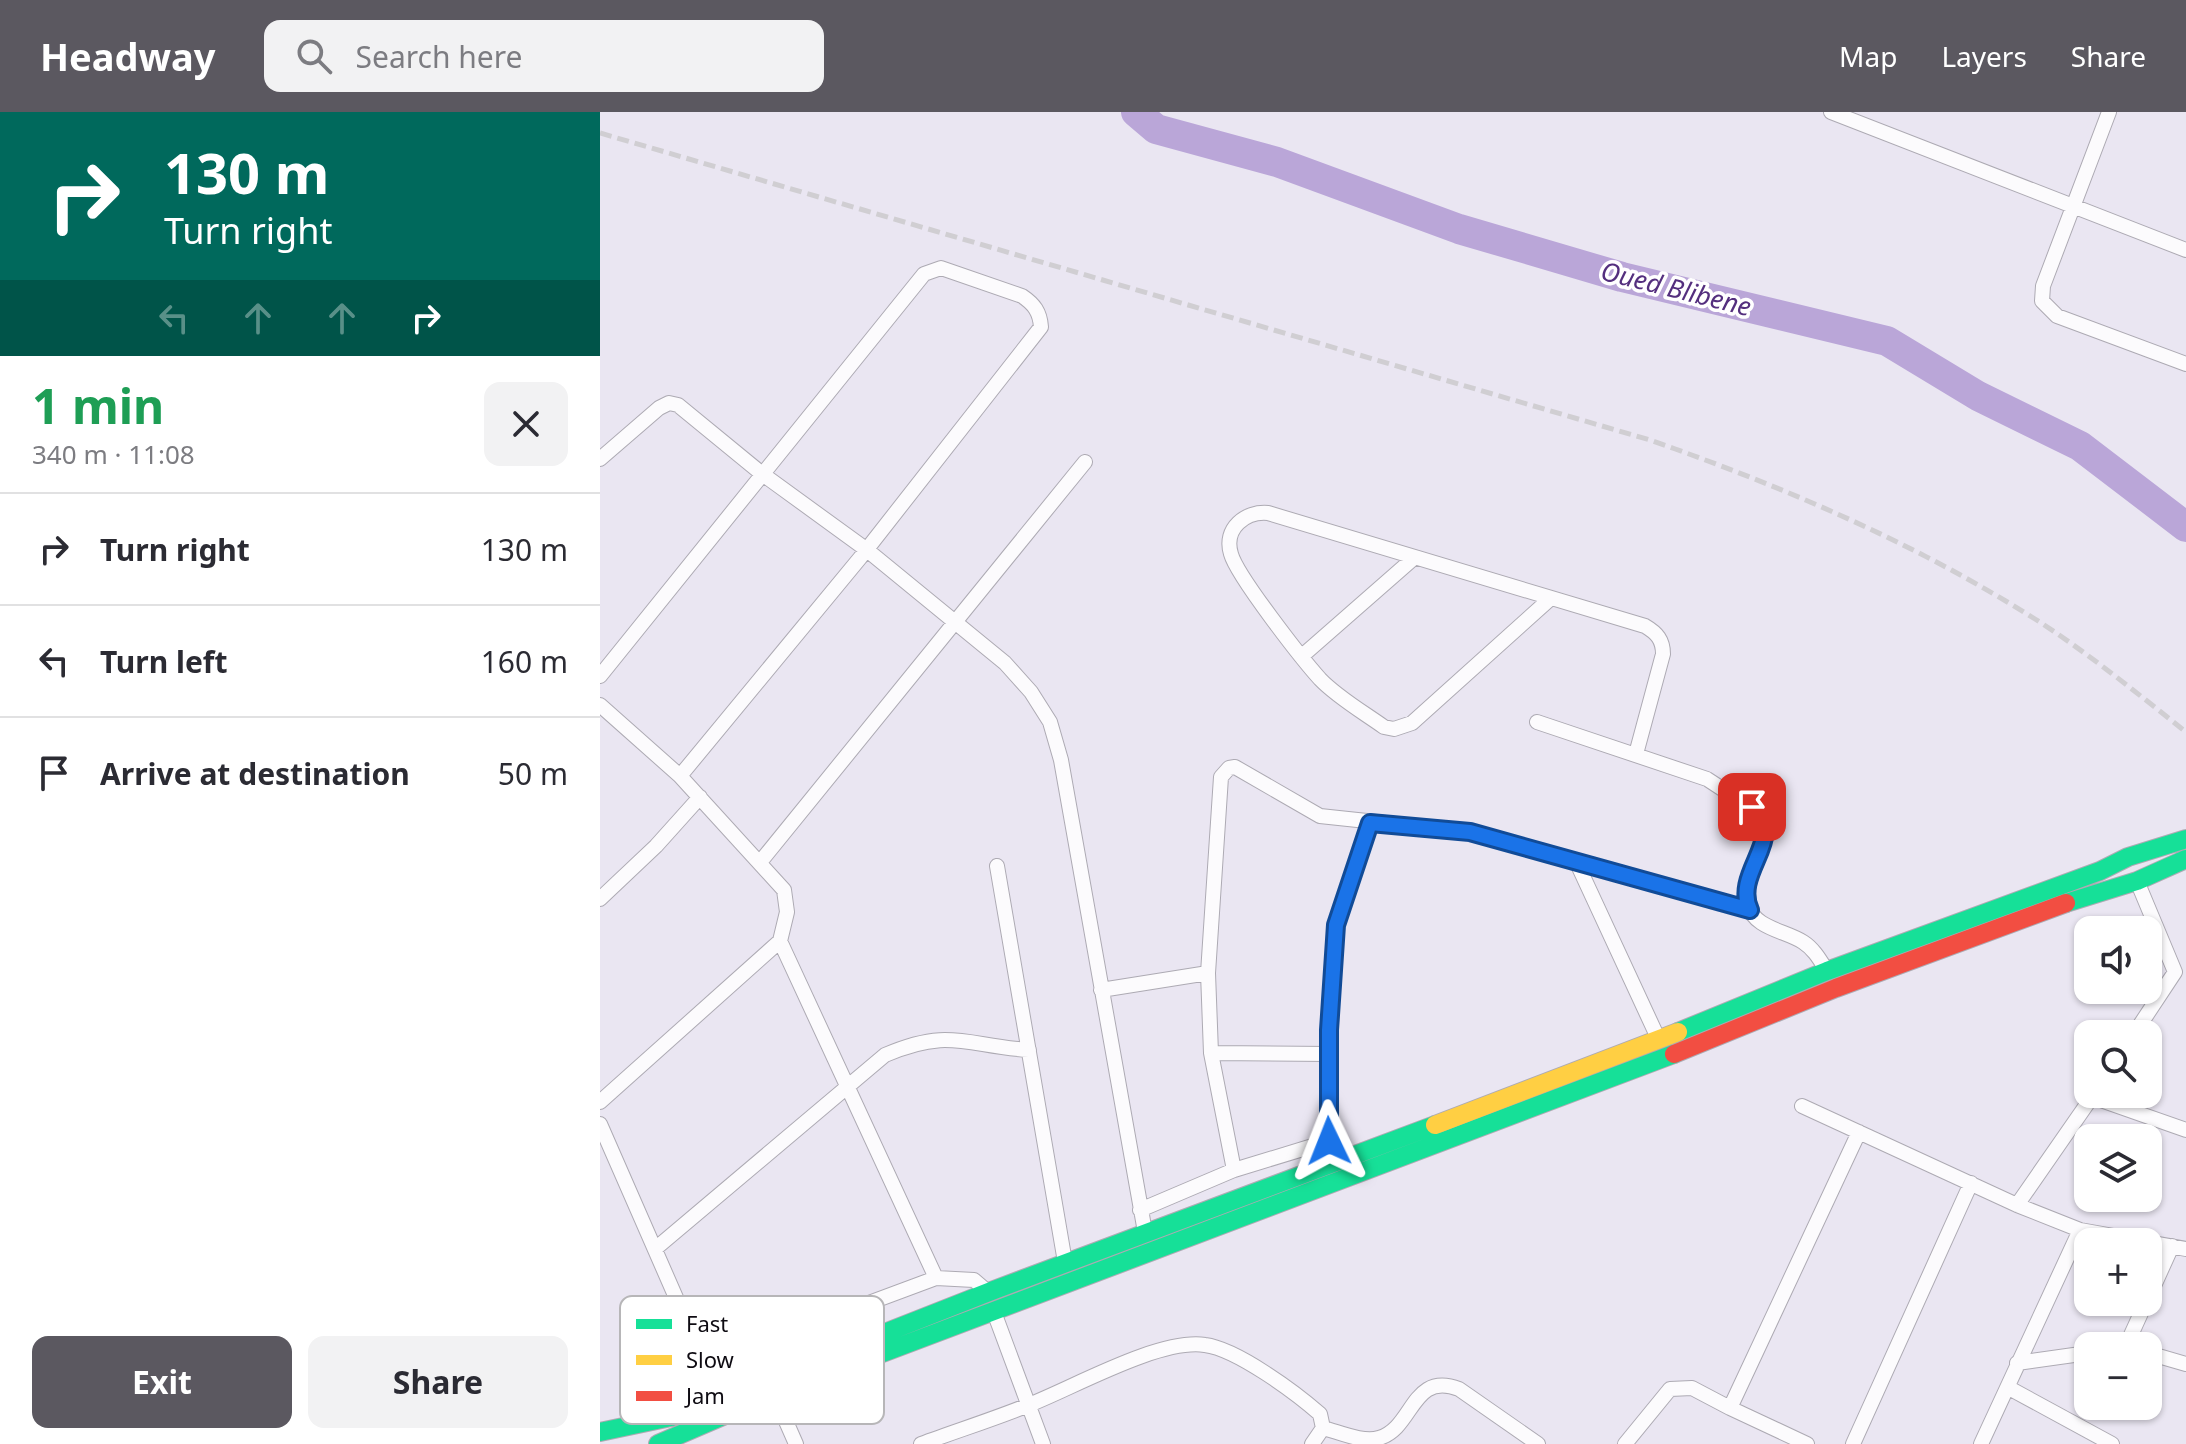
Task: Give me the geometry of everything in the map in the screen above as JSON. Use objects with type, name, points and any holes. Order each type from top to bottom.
[{"type":"main road","points":[[884,1333],[1065,1262],[1337,1163],[1827,971],[2128,857],[2186,839]]},
{"type":"main road","points":[[2128,857],[2144,864],[2136,880]]},
{"type":"main road","points":[[884,1353],[1668,1056],[1836,988],[2136,880],[2186,859]]},
{"type":"main road","points":[[1660,1038],[1680,1043],[1668,1056]]},
{"type":"main road","points":[[1660,1038],[1649,1051],[1668,1056]]},
{"type":"main road","points":[[986,1293],[1004,1296],[993,1312]]},
{"type":"main road","points":[[986,1293],[974,1308],[993,1312]]},
{"type":"main road","points":[[600,1432],[648,1424]]},
{"type":"main road","points":[[658,1444],[704,1424]]},
{"type":"main road","points":[[600,1432],[611,1444]]},
{"type":"street","points":[[1831,112],[2186,250]]},
{"type":"street","points":[[2109,112],[2043,286],[2046,308],[2057,316],[2186,364]]},
{"type":"street","points":[[600,676],[924,274],[933,268],[941,268],[1033,304],[1041,316],[1041,327],[867,550],[680,776]]},
{"type":"street","points":[[600,459],[669,403],[678,405],[761,473],[867,550],[957,622],[1005,663],[1031,692],[1050,722],[1061,760],[1145,1232]]},
{"type":"street","points":[[761,861],[1085,462]]},
{"type":"street","points":[[1551,598],[1404,727],[1384,727],[1321,680],[1241,573],[1230,552],[1235,527],[1242,517],[1253,511],[1268,513],[1645,626],[1656,633],[1663,644],[1636,754]]},
{"type":"street","points":[[1302,656],[1415,557]]},
{"type":"street","points":[[600,705],[680,776],[761,861],[784,890],[787,901],[780,941],[936,1278]]},
{"type":"street","points":[[1537,722],[1707,779],[1762,815],[1767,834],[1745,889],[1750,910]]},
{"type":"street","points":[[1234,1170],[1211,1053],[1208,973],[1223,771],[1235,767],[1320,816],[1470,832],[1750,910],[1767,927],[1815,951],[1827,971]]},
{"type":"street","points":[[600,899],[656,846],[700,797]]},
{"type":"street","points":[[1337,1163],[1329,1141],[1329,1054],[1336,925],[1370,823]]},
{"type":"street","points":[[1576,861],[1660,1038]]},
{"type":"street","points":[[997,866],[1065,1262]]},
{"type":"street","points":[[2136,880],[2180,975],[2145,1020]]},
{"type":"street","points":[[600,1102],[780,941]]},
{"type":"street","points":[[1101,990],[1208,973]]},
{"type":"street","points":[[655,1249],[885,1055],[925,1041],[971,1039],[987,1048],[1029,1050]]},
{"type":"street","points":[[1211,1053],[1329,1054]]},
{"type":"street","points":[[1802,1106],[2017,1205],[2075,1228]]},
{"type":"street","points":[[2017,1205],[2085,1108]]},
{"type":"street","points":[[2126,1108],[2186,1130]]},
{"type":"street","points":[[600,1124],[675,1296]]},
{"type":"street","points":[[1730,1408],[1859,1132]]},
{"type":"street","points":[[1140,1210],[1234,1170],[1329,1141]]},
{"type":"street","points":[[1853,1444],[1971,1183]]},
{"type":"street","points":[[1981,1444],[2074,1243]]},
{"type":"street","points":[[2162,1276],[2179,1248]]},
{"type":"street","points":[[884,1297],[936,1278],[974,1280],[986,1293]]},
{"type":"street","points":[[993,1312],[1026,1406],[1043,1444]]},
{"type":"street","points":[[921,1444],[1026,1406],[1139,1358],[1182,1346],[1205,1344],[1227,1352],[1306,1401],[1320,1414],[1323,1428],[1312,1444]]},
{"type":"street","points":[[2017,1363],[2074,1355]]},
{"type":"street","points":[[2162,1357],[2186,1364]]},
{"type":"street","points":[[1323,1428],[1367,1439],[1381,1438],[1394,1428],[1431,1386],[1445,1384],[1459,1389],[1538,1444]]},
{"type":"street","points":[[1625,1444],[1670,1389],[1692,1388],[1807,1444]]},
{"type":"street","points":[[2009,1388],[2112,1444]]},
{"type":"street","points":[[787,1424],[796,1444]]},
{"type":"waterway","name":"Oued Blibene","points":[[1136,112],[1156,129],[1277,162],[1459,229],[1622,277],[1887,341],[1978,396],[2080,446],[2186,527]]},
{"type":"railway","points":[[600,133],[1650,440],[1700,458],[1799,497],[1896,541],[1990,591],[2074,646],[2186,732]]},
{"type":"traffic: fast","points":[[1678,1032],[1827,971],[2100,871],[2128,857],[2186,839]]},
{"type":"traffic: fast","points":[[2066,903],[2137,881],[2186,859]]},
{"type":"traffic: fast","points":[[884,1352],[1674,1054]]},
{"type":"traffic: fast","points":[[884,1333],[1435,1125]]},
{"type":"traffic: fast","points":[[600,1432],[638,1424]]},
{"type":"traffic: fast","points":[[658,1444],[704,1424]]},
{"type":"traffic: slow","points":[[1435,1125],[1678,1032]]},
{"type":"traffic: jam","points":[[1674,1054],[1836,988],[2066,903]]},
{"type":"route","points":[[1329,1141],[1329,1030],[1336,925],[1370,823],[1470,832],[1750,910],[1745,889],[1767,834],[1767,824],[1752,807]]}]
